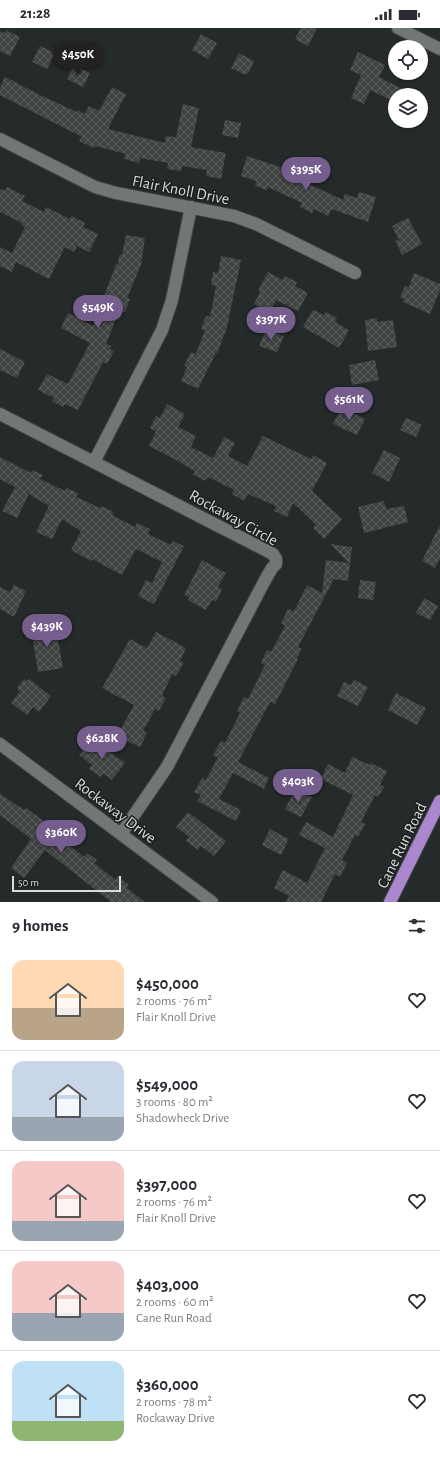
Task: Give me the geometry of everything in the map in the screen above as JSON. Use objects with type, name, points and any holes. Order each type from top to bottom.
[{"type":"highway","name":"Cane Run Road","points":[[390,902],[440,801]]},
{"type":"street","points":[[398,28],[440,49]]},
{"type":"street","name":"Flair Knoll Drive","points":[[0,139],[95,187],[116,193],[234,216],[256,224],[355,273]]},
{"type":"street","points":[[94,462],[162,330],[172,300],[191,207]]},
{"type":"street","name":"Rockaway Circle","points":[[0,414],[273,554],[276,559],[276,564],[264,582],[167,767],[121,834]]},
{"type":"street","name":"Rockaway Drive","points":[[0,744],[212,902]]},
{"type":"building","points":[[301,28],[317,28],[308,46],[295,39]]},
{"type":"building","points":[[6,30],[20,37],[10,56],[0,51],[0,31],[5,33]]},
{"type":"building","points":[[201,34],[217,43],[208,59],[192,50]]},
{"type":"building","points":[[40,46],[55,53],[47,69],[32,62]]},
{"type":"building","points":[[358,52],[385,65],[379,77],[400,88],[388,88],[388,99],[370,90],[364,104],[351,98],[361,75],[350,70]]},
{"type":"building","points":[[239,53],[254,61],[248,74],[243,74],[231,68]]},
{"type":"building","points":[[74,65],[90,73],[83,87],[67,79]]},
{"type":"building","points":[[5,77],[40,95],[77,112],[78,110],[84,114],[89,106],[99,111],[112,87],[126,94],[108,129],[165,143],[166,136],[176,137],[183,104],[199,108],[191,147],[226,153],[221,179],[206,176],[207,170],[182,166],[181,171],[167,169],[168,163],[140,158],[139,163],[124,159],[126,154],[95,146],[94,148],[79,141],[82,137],[0,95],[0,87]]},
{"type":"building","points":[[225,120],[241,123],[238,138],[222,135]]},
{"type":"building","points":[[247,156],[286,169],[285,173],[343,200],[345,194],[357,198],[359,192],[376,197],[368,222],[332,209],[328,216],[314,209],[312,213],[300,207],[302,203],[268,187],[267,190],[255,186],[256,181],[241,176]]},
{"type":"building","points":[[7,187],[25,196],[22,201],[44,212],[46,207],[70,219],[72,216],[85,223],[83,227],[98,234],[89,252],[77,246],[74,252],[65,247],[49,279],[16,262],[12,272],[0,266],[0,247],[12,253],[25,227],[21,225],[22,223],[0,212],[0,189],[5,191]]},
{"type":"building","points":[[408,218],[422,244],[402,255],[395,241],[399,240],[392,226]]},
{"type":"building","points":[[126,235],[145,238],[141,265],[127,298],[130,299],[125,312],[123,311],[119,320],[116,319],[106,344],[111,346],[110,349],[114,351],[107,364],[103,362],[78,410],[65,404],[63,407],[52,401],[54,398],[38,390],[47,374],[68,384],[90,343],[61,328],[68,313],[93,326],[116,264],[118,265],[119,255],[122,255]]},
{"type":"building","points":[[221,256],[241,260],[227,327],[217,354],[216,353],[198,389],[181,381],[187,367],[184,366],[191,352],[196,354],[205,330],[201,329],[206,316],[210,317],[216,286],[211,285],[213,272],[218,273]]},
{"type":"building","points":[[268,272],[283,280],[285,276],[297,282],[295,286],[308,293],[298,311],[276,300],[270,312],[254,304],[260,292],[258,291]]},
{"type":"building","points":[[414,273],[440,284],[440,290],[430,314],[403,302],[404,299],[400,297],[405,286],[409,287]]},
{"type":"building","points":[[313,310],[324,315],[326,312],[337,318],[335,322],[349,330],[339,348],[303,327]]},
{"type":"building","points":[[377,318],[377,322],[393,320],[397,347],[368,351],[365,320]]},
{"type":"building","points":[[266,329],[284,336],[277,352],[259,346]]},
{"type":"building","points":[[0,349],[25,362],[17,378],[0,370]]},
{"type":"building","points":[[375,360],[379,380],[352,385],[349,365]]},
{"type":"building","points":[[167,404],[185,414],[178,427],[196,436],[191,447],[213,458],[224,437],[235,443],[228,456],[247,466],[263,436],[311,459],[313,455],[327,463],[312,491],[342,519],[324,539],[313,528],[316,525],[293,503],[287,517],[274,511],[276,506],[248,494],[244,501],[232,494],[234,490],[208,477],[206,481],[193,475],[195,471],[149,446],[156,431],[150,428],[156,416],[160,418]]},
{"type":"building","points":[[342,407],[365,419],[357,435],[333,424]]},
{"type":"building","points":[[406,418],[422,425],[416,437],[400,430]]},
{"type":"building","points":[[384,450],[400,458],[389,482],[372,473]]},
{"type":"building","points":[[0,457],[31,473],[32,470],[43,475],[40,479],[65,491],[66,488],[78,493],[76,497],[100,508],[101,506],[114,512],[112,515],[135,527],[137,523],[150,529],[148,534],[171,545],[173,541],[184,546],[154,604],[138,596],[146,580],[152,583],[162,562],[136,549],[122,575],[71,550],[81,531],[62,519],[52,539],[36,532],[49,506],[29,494],[17,518],[2,511],[15,487],[0,479]]},
{"type":"building","points":[[384,501],[386,509],[404,506],[408,522],[364,533],[358,507]]},
{"type":"building","points":[[440,525],[440,559],[435,568],[422,561]]},
{"type":"building","points":[[330,544],[352,547],[348,581],[334,579],[298,647],[302,649],[297,658],[298,659],[275,704],[270,702],[238,762],[269,778],[264,789],[233,773],[219,799],[241,810],[236,821],[197,801],[201,795],[194,792],[202,778],[206,780],[218,757],[213,755],[221,741],[225,743],[240,713],[237,711],[244,697],[248,699],[265,665],[261,663],[267,650],[271,652],[285,626],[281,623],[288,609],[294,611],[307,585],[322,593],[326,560],[349,563]]},
{"type":"building","points":[[202,560],[226,573],[218,587],[222,589],[216,602],[212,600],[206,610],[188,600],[189,597],[184,595]]},
{"type":"building","points":[[360,580],[376,582],[373,600],[358,598]]},
{"type":"building","points":[[14,585],[26,591],[14,617],[0,609],[0,587],[10,592]]},
{"type":"building","points":[[424,598],[438,606],[430,620],[416,613]]},
{"type":"building","points":[[55,622],[63,668],[38,672],[33,641],[37,640],[34,625]]},
{"type":"building","points":[[156,632],[186,648],[180,661],[184,663],[176,676],[172,674],[162,696],[166,698],[159,711],[155,709],[143,731],[147,733],[140,747],[117,736],[134,705],[102,688],[130,639],[147,648]]},
{"type":"building","points":[[24,679],[27,681],[29,679],[51,696],[39,712],[33,707],[27,715],[11,703],[20,691],[17,688]]},
{"type":"building","points":[[354,680],[368,687],[358,706],[337,696],[344,682],[351,685]]},
{"type":"building","points":[[396,693],[426,708],[417,725],[388,710]]},
{"type":"building","points":[[92,739],[125,763],[112,780],[103,773],[101,777],[89,769],[92,765],[79,755]]},
{"type":"building","points":[[352,757],[370,765],[371,763],[387,771],[380,785],[384,787],[378,797],[375,795],[361,822],[365,824],[358,837],[355,835],[342,860],[347,863],[340,877],[335,874],[321,902],[286,902],[289,896],[274,888],[283,870],[307,883],[325,848],[299,835],[306,822],[333,837],[353,795],[321,779],[328,764],[345,773]]},
{"type":"building","points":[[296,788],[312,797],[301,817],[285,809]]},
{"type":"building","points":[[0,794],[24,810],[26,808],[52,827],[61,834],[59,837],[84,857],[87,853],[97,860],[94,863],[116,880],[118,876],[129,885],[127,888],[145,902],[111,902],[45,850],[24,878],[11,868],[31,839],[0,815]]},
{"type":"building","points":[[188,812],[226,841],[214,856],[201,846],[198,850],[186,841],[189,837],[176,827]]},
{"type":"building","points":[[270,829],[289,839],[281,855],[262,845]]}]
